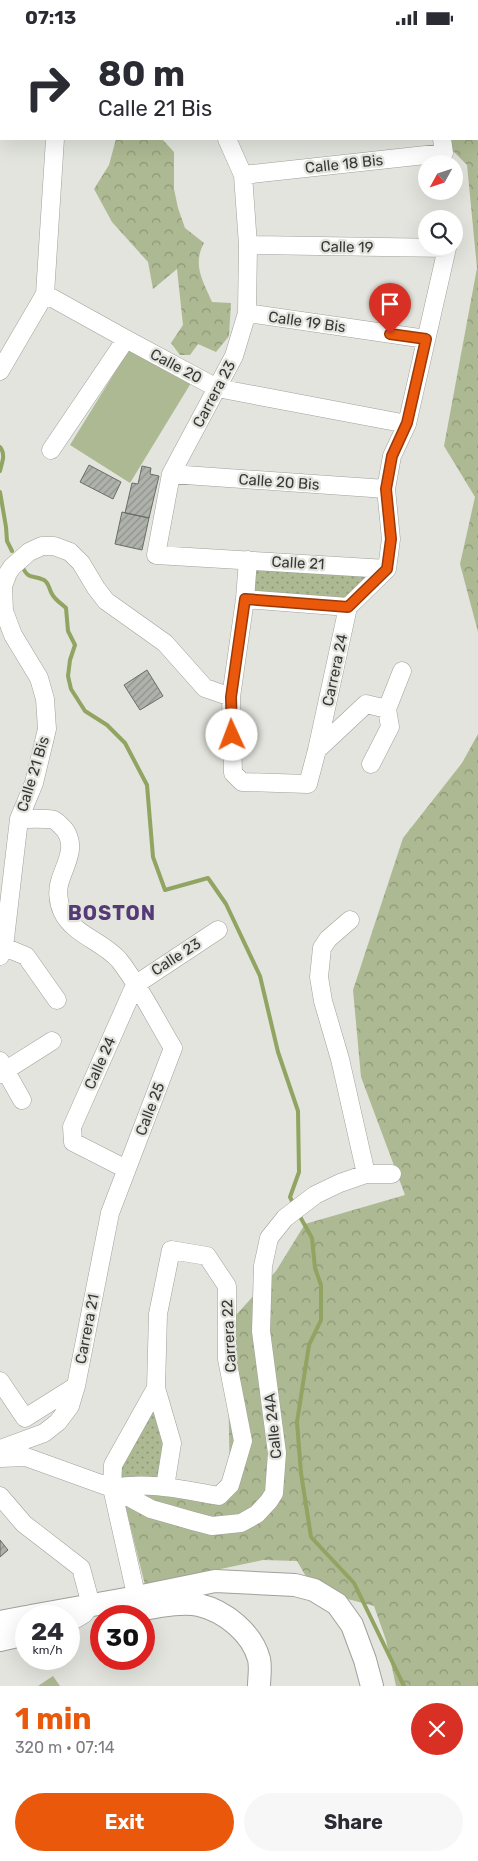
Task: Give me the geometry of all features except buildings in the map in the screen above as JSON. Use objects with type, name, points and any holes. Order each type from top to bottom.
[{"type":"main road","points":[[133,1605],[215,1581],[295,1585],[314,1590],[337,1604],[352,1625],[372,1686]]},
{"type":"main road","points":[[138,1604],[198,1604],[237,1625],[250,1640],[259,1661],[259,1686]]},
{"type":"main road","points":[[0,1622],[15,1619]]},
{"type":"main road","points":[[0,1640],[15,1637]]},
{"type":"street","points":[[0,371],[45,294],[55,140]]},
{"type":"street","name":"Carrera 23","points":[[227,140],[243,175],[248,245],[247,313],[234,356],[171,474],[156,555],[248,560]]},
{"type":"street","name":"Calle 18 Bis","points":[[243,175],[443,146]]},
{"type":"street","name":"Calle 19","points":[[248,245],[447,248],[426,339]]},
{"type":"street","name":"Calle 20","points":[[45,294],[218,388],[407,423]]},
{"type":"street","name":"Calle 19 Bis","points":[[247,313],[426,339]]},
{"type":"street","points":[[51,451],[126,339]]},
{"type":"street","points":[[245,599],[348,607],[387,569],[391,539],[386,489],[392,456],[407,423],[426,339]]},
{"type":"street","name":"Calle 20 Bis","points":[[171,474],[386,489]]},
{"type":"street","name":"Calle 21 Bis","points":[[173,1048],[118,959],[91,938],[71,926],[62,912],[58,897],[59,882],[69,859],[70,843],[62,826],[53,820],[19,819],[34,783],[47,729],[45,699],[39,678],[14,635],[4,611],[4,587],[8,573],[22,556],[42,546],[54,546],[75,555],[106,601],[165,643],[205,687],[231,697]]},
{"type":"street","points":[[231,697],[245,599],[248,560]]},
{"type":"street","name":"Calle 21","points":[[248,560],[387,569]]},
{"type":"street","name":"Carrera 24","points":[[231,697],[233,773],[242,783],[308,784],[348,607]]},
{"type":"street","points":[[371,764],[390,727],[387,709],[402,671]]},
{"type":"street","points":[[317,750],[366,704],[387,709]]},
{"type":"street","points":[[19,819],[2,952],[26,955],[57,1000]]},
{"type":"street","points":[[350,920],[328,939],[322,948],[319,977],[322,1001],[340,1059],[366,1174]]},
{"type":"street","name":"Calle 23","points":[[135,985],[218,930]]},
{"type":"street","name":"Calle 24","points":[[126,1169],[73,1142],[72,1127],[135,985]]},
{"type":"street","points":[[22,1100],[2,1068],[52,1041]]},
{"type":"street","name":"Calle 25","points":[[126,1169],[173,1048]]},
{"type":"street","name":"Carrera 21","points":[[0,1449],[44,1433],[58,1422],[70,1406],[76,1386],[110,1213],[126,1169]]},
{"type":"street","name":"Calle 24A","points":[[0,1458],[26,1457],[112,1488],[151,1509],[212,1526],[241,1523],[257,1514],[269,1501],[275,1486],[278,1453],[261,1331],[262,1266],[269,1238],[285,1219],[316,1195],[340,1183],[366,1174],[392,1174]]},
{"type":"street","name":"Carrera 22","points":[[156,1388],[158,1314],[171,1250],[207,1257],[226,1286],[227,1359],[243,1441],[230,1485],[219,1496],[165,1487]]},
{"type":"street","points":[[0,1381],[25,1418],[76,1386]]},
{"type":"street","points":[[112,1488],[130,1484],[165,1487],[172,1443],[156,1388]]},
{"type":"street","points":[[138,1604],[112,1488],[113,1465],[156,1388]]},
{"type":"street","points":[[0,1496],[24,1524],[81,1568],[94,1605]]},
{"type":"green space","points":[[116,140],[163,140],[174,152],[174,189],[178,208],[185,228],[204,243],[199,259],[202,280],[212,302],[231,303],[229,336],[216,352],[198,344],[190,355],[180,355],[171,343],[183,325],[177,269],[153,289],[148,262],[112,222],[94,189],[109,165]]},
{"type":"green space","points":[[442,140],[478,140],[478,632],[460,564],[475,497],[444,446],[477,268],[467,165],[463,161],[463,155],[457,155]]},
{"type":"green space","points":[[131,346],[191,383],[130,483],[70,445]]},
{"type":"green space","points":[[248,560],[387,569],[348,607],[245,599]]},
{"type":"green space","points":[[478,734],[478,1686],[396,1686],[386,1640],[374,1606],[314,1590],[297,1561],[263,1560],[145,1585],[122,1493],[230,1485],[227,1325],[276,1271],[305,1224],[405,1195],[361,1077],[353,990],[403,838],[462,763]]},
{"type":"green space","points":[[156,1388],[172,1443],[165,1487],[112,1488]]},
{"type":"green space","points":[[53,1676],[60,1686],[38,1686]]},
{"type":"waterway","points":[[0,447],[3,456],[0,471]]},
{"type":"waterway","points":[[0,492],[7,541],[12,551]]},
{"type":"waterway","points":[[22,566],[27,574],[46,581],[53,596],[66,608],[68,631],[75,645],[70,660],[68,676],[71,689],[85,711],[107,725],[125,743],[147,785],[153,857],[165,890],[208,878],[226,904],[260,976],[278,1052],[298,1111],[299,1172],[290,1197],[294,1205]]},
{"type":"waterway","points":[[298,1213],[312,1238],[315,1268],[321,1285],[321,1320],[309,1345],[297,1422],[301,1473],[311,1537],[354,1583],[404,1686]]},
{"type":"district","name":"BOSTON","points":[[112,913]]},
{"type":"route","points":[[232,735],[231,697],[245,599],[348,607],[387,569],[391,539],[386,489],[392,456],[407,423],[426,339],[390,334]]}]
